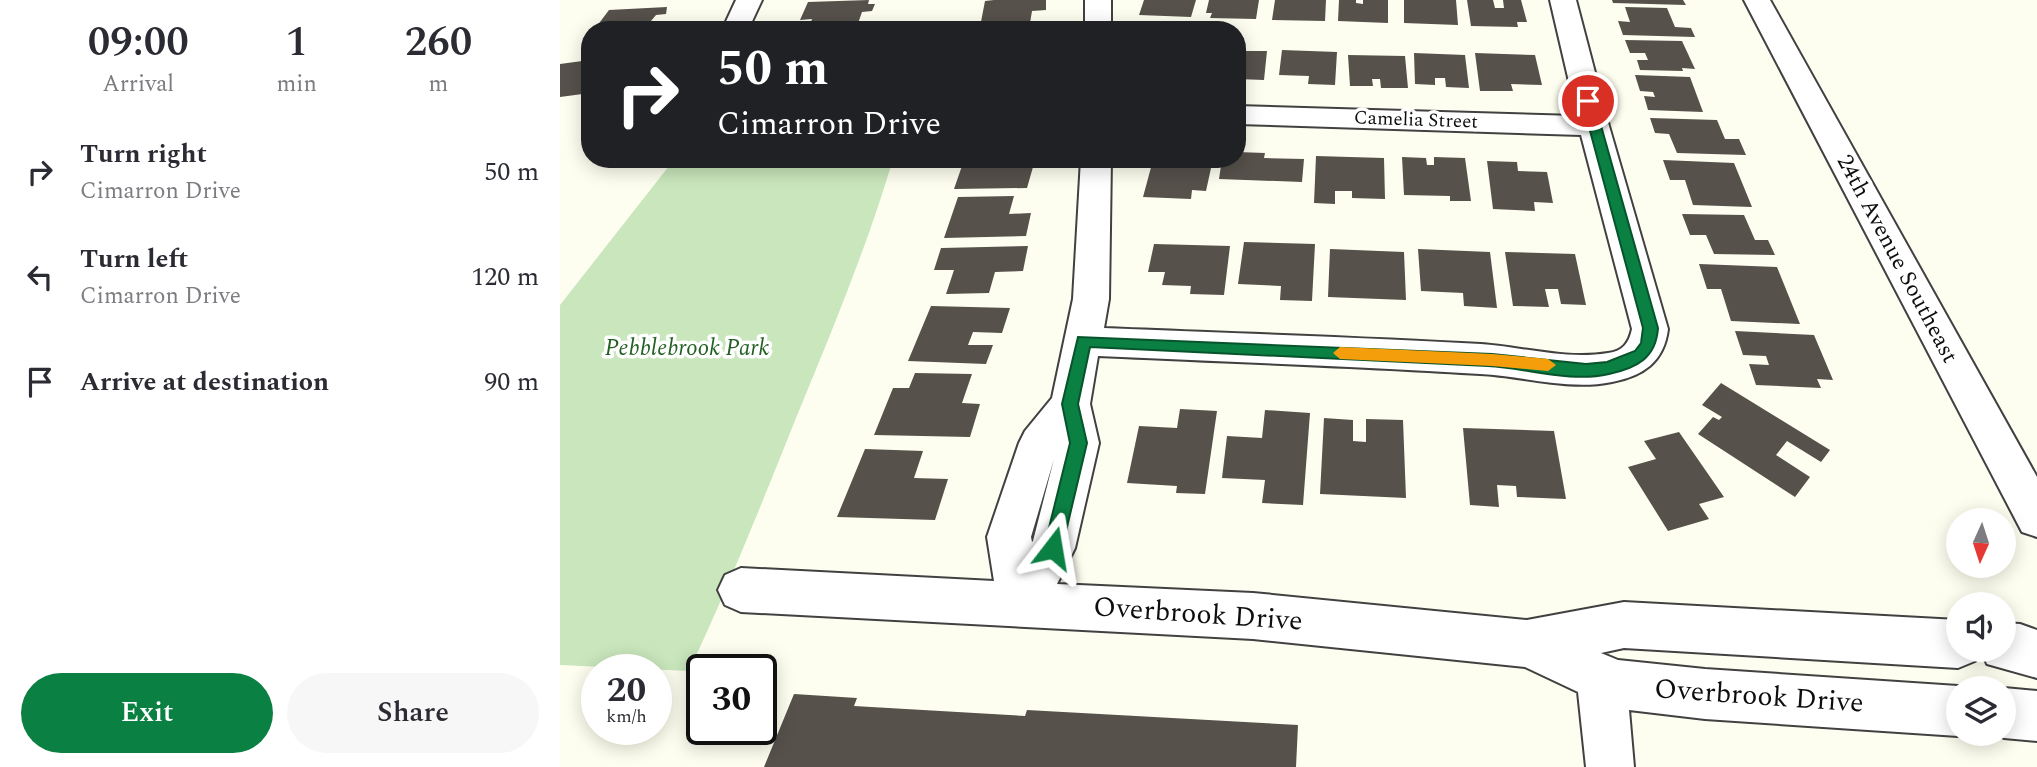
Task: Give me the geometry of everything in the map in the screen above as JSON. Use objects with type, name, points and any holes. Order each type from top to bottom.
[{"type":"street","points":[[739,21],[749,0]]},
{"type":"street","points":[[1098,0],[1098,21]]},
{"type":"street","points":[[1083,341],[1492,360],[1586,370],[1627,363],[1641,355],[1649,345],[1650,328],[1594,126],[1563,0]]},
{"type":"street","name":"24th Avenue Southeast","points":[[1757,0],[2037,518]]},
{"type":"street","name":"Camelia Street","points":[[1246,115],[1594,126]]},
{"type":"street","points":[[1021,603],[1053,548],[1079,443],[1070,404],[1091,299],[1096,168]]},
{"type":"street","name":"Overbrook Drive","points":[[741,590],[1253,616],[1527,644],[1624,625],[1946,643]]},
{"type":"street","name":"Overbrook Drive","points":[[1527,644],[1616,684],[1705,694],[1946,709]]},
{"type":"street","points":[[2016,648],[2037,654]]},
{"type":"street","points":[[1601,677],[1611,763]]},
{"type":"street","points":[[2016,714],[2037,716]]},
{"type":"green space","name":"Pebblebrook Park","points":[[667,168],[890,168],[872,225],[835,322],[697,654],[686,654],[686,671],[672,670],[672,654],[581,654],[581,666],[560,665],[560,305]]},
{"type":"building","points":[[869,0],[868,4],[875,4],[872,11],[862,12],[859,21],[800,20],[808,2]]},
{"type":"building","points":[[1046,0],[1046,10],[1032,11],[1030,21],[981,21],[985,1]]},
{"type":"building","points":[[1144,0],[1196,0],[1191,17],[1139,15]]},
{"type":"building","points":[[1209,0],[1259,0],[1256,19],[1210,18],[1212,13],[1206,13]]},
{"type":"building","points":[[1275,0],[1326,0],[1325,21],[1272,20]]},
{"type":"building","points":[[1339,0],[1356,0],[1356,3],[1363,4],[1363,0],[1388,0],[1388,23],[1338,21]]},
{"type":"building","points":[[1404,0],[1456,0],[1458,25],[1404,23]]},
{"type":"building","points":[[1467,0],[1493,0],[1495,8],[1504,8],[1503,0],[1521,0],[1527,22],[1517,22],[1518,27],[1471,26]]},
{"type":"building","points":[[1612,0],[1683,0],[1686,5],[1613,3]]},
{"type":"building","points":[[667,7],[666,14],[656,15],[651,21],[601,21],[609,10]]},
{"type":"building","points":[[1625,7],[1667,8],[1675,27],[1691,28],[1695,37],[1623,35],[1618,21],[1630,22]]},
{"type":"building","points":[[1625,40],[1682,41],[1695,69],[1640,70],[1637,60],[1648,60],[1645,53],[1630,53]]},
{"type":"building","points":[[1282,50],[1337,52],[1335,85],[1308,84],[1309,76],[1279,75]]},
{"type":"building","points":[[1246,51],[1267,51],[1264,80],[1246,79]]},
{"type":"building","points":[[1414,53],[1465,55],[1469,88],[1446,87],[1445,78],[1435,78],[1435,85],[1415,84]]},
{"type":"building","points":[[1475,53],[1535,55],[1542,85],[1511,84],[1513,91],[1480,91]]},
{"type":"building","points":[[1348,55],[1405,56],[1408,88],[1381,88],[1380,79],[1372,79],[1373,86],[1350,86]]},
{"type":"building","points":[[581,61],[581,94],[560,97],[560,64]]},
{"type":"building","points":[[1635,75],[1690,77],[1703,112],[1648,110],[1644,96],[1655,97],[1653,92],[1640,91]]},
{"type":"building","points":[[1650,118],[1717,120],[1725,139],[1739,139],[1746,155],[1677,153],[1669,134],[1655,133]]},
{"type":"building","points":[[1246,152],[1265,153],[1264,158],[1304,159],[1302,182],[1219,179],[1221,168],[1246,168]]},
{"type":"building","points":[[1316,156],[1384,158],[1385,199],[1352,198],[1352,191],[1335,191],[1335,204],[1314,203]]},
{"type":"building","points":[[1402,157],[1426,158],[1427,165],[1434,165],[1434,157],[1465,158],[1471,201],[1450,201],[1450,196],[1404,195]]},
{"type":"building","points":[[1663,160],[1734,163],[1752,207],[1693,205],[1685,180],[1670,180]]},
{"type":"building","points":[[1487,161],[1517,162],[1518,171],[1547,172],[1553,203],[1534,202],[1535,211],[1493,209]]},
{"type":"building","points":[[961,168],[1033,168],[1027,188],[954,189]]},
{"type":"building","points":[[1151,168],[1211,168],[1206,191],[1192,190],[1191,199],[1143,197]]},
{"type":"building","points":[[1014,196],[1009,214],[1031,213],[1026,236],[944,238],[958,197]]},
{"type":"building","points":[[1682,214],[1744,215],[1755,240],[1768,240],[1775,255],[1714,254],[1706,235],[1690,235]]},
{"type":"building","points":[[1244,242],[1315,244],[1312,301],[1280,300],[1281,286],[1238,284]]},
{"type":"building","points":[[1154,244],[1230,246],[1224,295],[1190,294],[1191,286],[1162,285],[1165,272],[1148,272]]},
{"type":"building","points":[[1028,246],[1023,271],[995,272],[989,293],[946,294],[954,270],[934,270],[941,248]]},
{"type":"building","points":[[1330,249],[1404,252],[1406,300],[1328,297]]},
{"type":"building","points":[[1418,249],[1490,252],[1497,308],[1464,306],[1463,293],[1421,291]]},
{"type":"building","points":[[1505,252],[1575,254],[1586,305],[1561,304],[1558,289],[1545,289],[1549,307],[1513,306]]},
{"type":"building","points":[[1699,264],[1777,267],[1800,324],[1731,321],[1721,289],[1707,289]]},
{"type":"building","points":[[931,306],[1010,308],[1002,333],[973,332],[968,345],[993,345],[986,364],[908,361]]},
{"type":"building","points":[[1735,331],[1814,335],[1833,380],[1817,379],[1821,388],[1756,385],[1749,364],[1769,365],[1766,356],[1743,355]]},
{"type":"building","points":[[915,373],[972,374],[962,403],[980,404],[970,437],[874,435],[893,388],[909,388]]},
{"type":"building","points":[[1721,383],[1830,450],[1821,462],[1787,441],[1776,455],[1810,477],[1795,497],[1698,434],[1713,417],[1719,420],[1722,417],[1702,405]]},
{"type":"building","points":[[1180,409],[1217,411],[1205,494],[1176,493],[1177,486],[1127,483],[1139,426],[1177,428]]},
{"type":"building","points":[[1265,410],[1310,413],[1303,505],[1262,503],[1265,480],[1222,478],[1227,436],[1262,438]]},
{"type":"building","points":[[1324,418],[1353,420],[1353,441],[1366,442],[1366,419],[1403,420],[1406,498],[1320,494]]},
{"type":"building","points":[[1463,428],[1554,431],[1566,499],[1517,497],[1516,486],[1497,485],[1499,507],[1470,505]]},
{"type":"building","points":[[1679,432],[1724,497],[1699,504],[1709,519],[1668,531],[1628,467],[1656,459],[1644,441]]},
{"type":"building","points":[[865,449],[923,451],[914,478],[948,479],[935,520],[837,517]]},
{"type":"building","points":[[794,694],[857,698],[854,706],[1025,716],[1027,710],[1298,725],[1296,767],[764,767],[773,745],[777,745],[777,735]]},
{"type":"slow traffic","points":[[1340,353],[1548,365]]},
{"type":"route","points":[[1053,548],[1079,443],[1070,404],[1083,341],[1492,360],[1586,370],[1609,368],[1627,363],[1641,355],[1649,345],[1650,328],[1588,101]]}]
